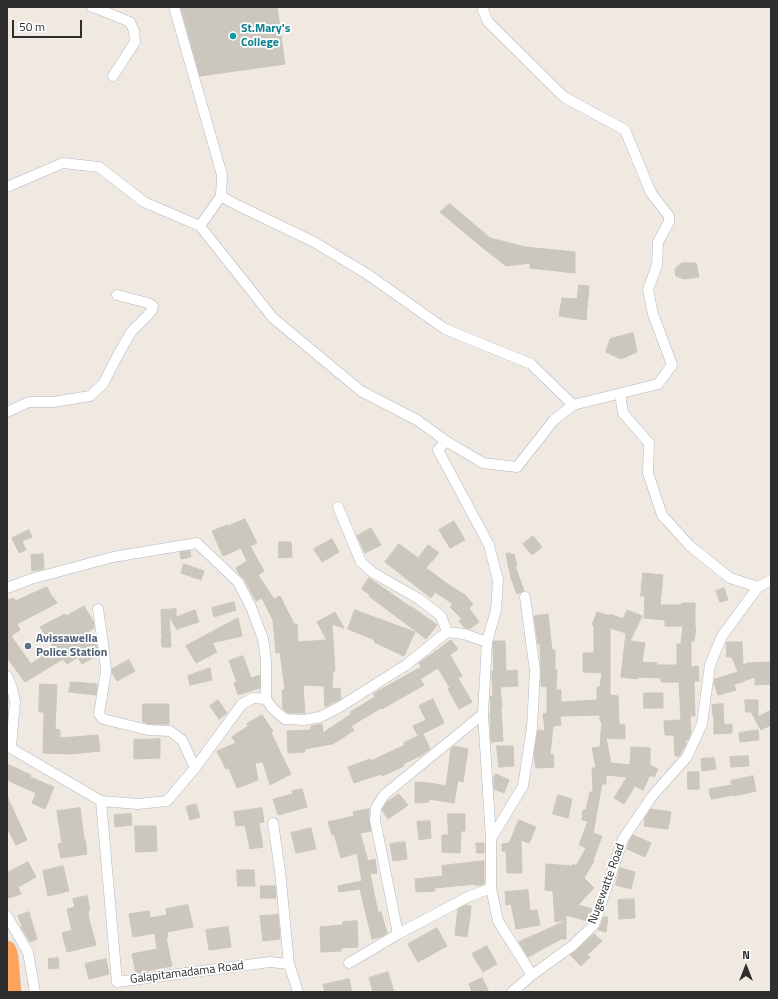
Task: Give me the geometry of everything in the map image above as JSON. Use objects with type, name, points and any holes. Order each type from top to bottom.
[{"type":"highway","points":[[7,950],[9,956],[12,992]]},
{"type":"street","points":[[92,7],[130,22],[134,31],[135,42],[113,76]]},
{"type":"street","points":[[174,7],[222,175],[221,196],[200,226]]},
{"type":"street","points":[[7,187],[63,163],[99,167],[144,202],[200,226],[273,318],[361,391],[417,420],[446,441],[483,463],[517,467],[554,420],[573,405],[621,397],[658,384],[672,365],[653,314],[648,290],[657,265],[658,242],[670,222],[669,216],[651,194],[625,130],[564,97],[488,22],[483,10],[484,7]]},
{"type":"street","points":[[221,196],[314,242],[367,274],[445,329],[531,364],[573,405]]},
{"type":"street","points":[[7,412],[29,402],[53,402],[90,396],[103,384],[131,332],[147,316],[152,310],[153,306],[148,303],[117,295]]},
{"type":"street","points":[[621,397],[623,413],[649,443],[648,473],[662,515],[690,546],[730,578],[758,587],[771,580]]},
{"type":"street","points":[[446,441],[438,450],[488,546],[498,580],[496,610],[487,642],[483,714],[491,839],[491,888],[498,920],[532,975]]},
{"type":"street","points":[[338,507],[360,562],[372,572],[419,599],[441,616],[447,632]]},
{"type":"street","points":[[7,588],[31,579],[113,557],[196,544],[238,582],[251,607],[263,639],[266,660],[266,699],[285,719],[304,720],[320,717],[338,708],[406,665],[447,632],[464,634],[487,642]]},
{"type":"street","name":"Nugewatte Road","points":[[512,992],[532,975],[572,946],[594,925],[623,839],[653,795],[687,757],[702,724],[710,665],[722,636],[758,587]]},
{"type":"street","points":[[491,839],[523,786],[532,728],[535,671],[525,597]]},
{"type":"street","points":[[98,608],[106,671],[99,714],[103,719],[148,730],[170,731],[182,740],[195,768]]},
{"type":"street","points":[[7,676],[15,701],[9,746],[101,801],[138,804],[167,801],[195,768],[242,704],[253,698],[266,699]]},
{"type":"street","points":[[398,934],[375,820],[376,808],[384,795],[483,714]]},
{"type":"street","name":"Galapitamadama Road","points":[[101,801],[117,987],[270,962],[290,964]]},
{"type":"street","points":[[272,823],[280,871],[290,964],[298,992]]},
{"type":"street","points":[[349,963],[398,934],[468,897],[491,888]]},
{"type":"street","points":[[7,916],[28,952],[35,992]]},
{"type":"building","name":"St.Mary's College","points":[[181,7],[277,7],[285,64],[200,76]]},
{"type":"building","points":[[450,204],[490,238],[525,247],[575,252],[575,273],[530,268],[530,263],[506,266],[440,212]]},
{"type":"building","points":[[682,263],[696,263],[699,277],[684,279],[676,276],[675,269]]},
{"type":"building","points":[[579,285],[589,286],[586,320],[559,316],[562,298],[577,299]]},
{"type":"building","points":[[633,333],[637,352],[621,359],[606,352],[610,339]]},
{"type":"building","points":[[245,519],[257,543],[250,546],[264,571],[258,575],[274,599],[280,596],[294,624],[297,624],[298,642],[327,640],[317,622],[335,612],[344,628],[332,624],[335,671],[333,671],[332,689],[340,688],[341,699],[325,707],[324,686],[303,685],[305,713],[288,713],[283,709],[282,690],[285,690],[280,652],[276,653],[273,620],[262,598],[256,601],[236,568],[247,561],[241,548],[223,556],[212,531]]},
{"type":"building","points":[[454,521],[465,540],[450,548],[439,530]]},
{"type":"building","points":[[371,528],[381,545],[365,553],[357,536]]},
{"type":"building","points":[[29,530],[32,537],[22,541],[26,550],[19,553],[12,538]]},
{"type":"building","points":[[533,536],[542,547],[532,555],[523,544]]},
{"type":"building","points":[[332,539],[339,552],[322,562],[314,549]]},
{"type":"building","points":[[279,542],[291,542],[292,557],[279,558]]},
{"type":"building","points":[[399,544],[418,558],[428,545],[439,553],[426,568],[465,595],[473,604],[469,608],[479,622],[469,629],[464,627],[459,621],[462,619],[450,607],[453,604],[435,592],[431,598],[385,562]]},
{"type":"building","points":[[190,551],[191,557],[181,559],[180,552]]},
{"type":"building","points":[[510,553],[510,555],[514,554],[517,566],[515,566],[524,591],[517,594],[511,578],[506,554]]},
{"type":"building","points":[[43,554],[44,569],[32,571],[31,555]]},
{"type":"building","points":[[184,564],[204,571],[201,580],[181,573]]},
{"type":"building","points":[[643,573],[663,575],[660,605],[682,605],[682,603],[695,603],[696,628],[694,641],[691,641],[691,667],[698,666],[699,681],[694,681],[695,716],[690,716],[691,733],[688,740],[685,740],[686,744],[679,756],[675,756],[674,735],[665,735],[664,721],[681,720],[679,682],[661,682],[661,678],[638,677],[638,679],[621,677],[626,633],[610,628],[610,695],[618,696],[619,724],[625,725],[625,739],[606,738],[611,763],[630,765],[631,747],[650,748],[650,765],[658,769],[654,777],[650,775],[643,790],[635,786],[624,804],[614,798],[627,777],[606,775],[606,784],[602,784],[593,833],[602,836],[593,860],[594,861],[584,878],[594,888],[578,905],[592,909],[588,921],[566,915],[566,920],[555,922],[553,891],[545,890],[546,864],[572,866],[573,864],[576,866],[586,848],[579,845],[588,821],[582,820],[583,810],[586,810],[590,792],[593,792],[592,768],[596,768],[592,748],[600,747],[602,721],[600,721],[600,715],[560,716],[561,725],[553,726],[550,755],[553,754],[554,767],[536,768],[534,755],[538,730],[545,731],[543,714],[547,713],[547,687],[541,686],[540,644],[538,644],[534,616],[548,614],[552,650],[555,650],[555,670],[557,670],[556,690],[561,690],[561,702],[597,700],[597,687],[600,687],[602,673],[583,672],[583,653],[594,653],[594,625],[592,625],[597,612],[610,616],[610,614],[623,619],[627,610],[642,616],[630,641],[645,643],[642,662],[657,663],[656,665],[677,665],[677,644],[681,644],[683,626],[665,626],[665,620],[644,618],[645,596],[641,596]]},
{"type":"building","points":[[369,578],[437,625],[426,639],[369,596],[370,595],[362,589]]},
{"type":"building","points":[[47,587],[57,603],[17,624],[20,630],[11,636],[31,664],[54,648],[40,627],[65,614],[66,616],[84,606],[93,621],[94,628],[89,631],[97,647],[98,655],[82,664],[78,657],[67,664],[63,659],[25,682],[7,658],[7,600],[14,598],[15,601]]},
{"type":"building","points":[[724,588],[728,600],[720,602],[716,591]]},
{"type":"building","points":[[234,602],[236,610],[214,617],[212,608]]},
{"type":"building","points":[[176,609],[176,617],[195,610],[199,622],[177,630],[169,616],[171,647],[162,647],[161,610]]},
{"type":"building","points":[[355,610],[415,632],[404,656],[374,642],[375,640],[348,629]]},
{"type":"building","points":[[238,618],[242,636],[212,643],[217,652],[196,663],[186,646]]},
{"type":"building","points":[[451,640],[458,649],[450,655],[462,676],[458,678],[472,702],[459,709],[448,689],[450,688],[438,668],[420,679],[424,685],[351,726],[354,730],[331,745],[305,749],[305,752],[288,753],[287,731],[311,730],[311,726],[322,724],[323,733],[351,714],[350,712],[375,697],[373,694],[421,667],[419,663]]},
{"type":"building","points":[[494,641],[505,641],[506,671],[517,670],[518,686],[500,687],[503,741],[491,742],[490,697],[493,696],[492,671],[494,671]]},
{"type":"building","points":[[727,642],[742,642],[743,665],[748,663],[771,662],[771,684],[755,685],[755,677],[734,684],[736,690],[718,695],[714,683],[715,679],[738,672],[732,657],[727,657]]},
{"type":"building","points":[[243,656],[251,678],[260,675],[260,688],[238,695],[234,683],[237,682],[229,661]]},
{"type":"building","points":[[129,660],[135,671],[117,681],[112,673],[112,669]]},
{"type":"building","points":[[210,668],[212,680],[190,685],[188,676]]},
{"type":"building","points":[[71,682],[97,684],[96,695],[69,692]]},
{"type":"building","points":[[40,684],[57,685],[55,729],[60,730],[60,738],[98,735],[100,751],[71,754],[43,753],[44,712],[39,712]]},
{"type":"building","points":[[644,693],[663,693],[663,708],[644,708]]},
{"type":"building","points":[[433,699],[444,723],[418,736],[413,726],[426,720],[419,706]]},
{"type":"building","points":[[218,700],[227,713],[219,719],[210,706]]},
{"type":"building","points":[[745,700],[758,700],[758,717],[769,711],[771,716],[771,725],[761,730],[751,712],[746,712]]},
{"type":"building","points":[[143,704],[169,704],[169,724],[149,724],[143,722]]},
{"type":"building","points":[[723,704],[724,725],[732,724],[732,733],[714,734],[714,716],[712,705]]},
{"type":"building","points":[[262,715],[273,731],[271,733],[291,774],[270,785],[263,762],[255,763],[258,780],[237,788],[229,768],[226,769],[217,751],[236,743],[232,737],[248,726],[247,724]]},
{"type":"building","points":[[758,730],[759,740],[740,742],[739,733]]},
{"type":"building","points":[[423,734],[430,749],[422,755],[403,764],[404,766],[382,776],[381,774],[354,783],[348,767],[370,759],[371,761],[405,745],[404,743]]},
{"type":"building","points":[[160,739],[160,758],[134,759],[134,740]]},
{"type":"building","points":[[454,746],[468,749],[463,782],[458,780],[454,803],[429,799],[428,802],[415,803],[415,782],[446,786],[451,749]]},
{"type":"building","points":[[497,746],[513,746],[514,766],[499,767]]},
{"type":"building","points":[[748,756],[749,766],[731,767],[730,757]]},
{"type":"building","points":[[714,758],[716,769],[702,771],[701,759]]},
{"type":"building","points":[[7,764],[31,775],[30,777],[54,787],[45,809],[32,803],[36,793],[7,780]]},
{"type":"building","points":[[688,772],[699,772],[699,789],[688,789]]},
{"type":"building","points":[[496,774],[509,780],[504,793],[494,789],[494,778]]},
{"type":"building","points":[[753,776],[756,791],[735,796],[711,799],[709,789],[732,785],[731,781]]},
{"type":"building","points":[[302,789],[307,807],[278,815],[273,799],[293,794],[292,791]]},
{"type":"building","points":[[399,794],[408,805],[388,819],[382,810],[387,802]]},
{"type":"building","points":[[558,795],[572,799],[568,818],[553,814]]},
{"type":"building","points":[[7,796],[27,840],[16,845],[7,828]]},
{"type":"building","points":[[196,804],[200,817],[190,820],[186,807]]},
{"type":"building","points":[[80,808],[87,854],[61,858],[58,844],[62,843],[57,811]]},
{"type":"building","points":[[262,808],[264,822],[259,823],[263,847],[250,849],[245,825],[236,826],[234,812]]},
{"type":"building","points":[[369,809],[371,831],[360,833],[368,861],[375,859],[377,873],[370,874],[378,912],[381,912],[387,933],[372,939],[360,889],[339,892],[338,886],[362,881],[357,853],[341,858],[334,834],[332,835],[328,822],[354,816],[353,812]]},
{"type":"building","points":[[651,809],[671,812],[668,829],[644,826],[645,818]]},
{"type":"building","points":[[131,814],[132,825],[115,827],[114,815]]},
{"type":"building","points":[[448,814],[465,814],[465,831],[461,831],[460,853],[442,852],[442,835],[448,835]]},
{"type":"building","points":[[519,820],[536,827],[529,843],[521,840],[522,873],[507,873],[506,851],[502,851],[502,844],[509,843]]},
{"type":"building","points":[[430,821],[431,838],[419,840],[417,822]]},
{"type":"building","points":[[135,826],[156,826],[157,851],[136,852]]},
{"type":"building","points":[[311,828],[316,849],[296,853],[291,833]]},
{"type":"building","points":[[633,835],[651,843],[645,857],[627,849]]},
{"type":"building","points":[[405,842],[407,859],[393,861],[390,844]]},
{"type":"building","points":[[476,843],[484,843],[484,853],[477,853]]},
{"type":"building","points":[[484,861],[484,884],[482,885],[475,884],[434,888],[435,891],[416,892],[415,879],[443,876],[442,866]]},
{"type":"building","points":[[28,862],[36,877],[18,887],[21,894],[9,898],[7,893],[7,873]]},
{"type":"building","points":[[63,866],[69,891],[48,896],[43,871]]},
{"type":"building","points":[[620,868],[635,872],[631,889],[616,885]]},
{"type":"building","points":[[237,870],[254,870],[255,886],[238,886]]},
{"type":"building","points":[[261,886],[275,886],[276,898],[261,898]]},
{"type":"building","points":[[528,890],[530,911],[537,910],[540,925],[516,929],[511,904],[506,905],[505,892]]},
{"type":"building","points":[[87,896],[90,910],[88,911],[89,919],[96,945],[67,952],[62,933],[72,930],[67,909],[75,907],[73,899]]},
{"type":"building","points":[[634,899],[635,918],[619,919],[618,900]]},
{"type":"building","points":[[188,905],[193,927],[167,932],[168,938],[166,938],[172,966],[136,973],[132,954],[157,949],[155,933],[133,937],[129,914],[149,911],[150,918],[167,915],[166,909]]},
{"type":"building","points":[[466,905],[471,906],[467,937],[455,935],[458,909]]},
{"type":"building","points":[[29,912],[37,939],[30,942],[21,927],[22,926],[18,916]]},
{"type":"building","points":[[278,915],[280,939],[263,941],[260,916]]},
{"type":"building","points":[[604,917],[608,917],[606,932],[598,930]]},
{"type":"building","points":[[357,921],[358,947],[341,948],[341,951],[321,952],[320,927],[343,925],[343,922]]},
{"type":"building","points":[[566,921],[566,939],[561,939],[528,957],[519,942]]},
{"type":"building","points":[[228,927],[231,947],[209,950],[206,930]]},
{"type":"building","points":[[437,928],[447,946],[418,962],[408,944]]},
{"type":"building","points":[[594,934],[602,941],[587,955],[590,957],[581,966],[570,955]]},
{"type":"building","points":[[487,946],[497,964],[483,972],[472,954]]},
{"type":"building","points":[[58,958],[59,968],[49,969],[48,959]]},
{"type":"building","points":[[106,959],[109,974],[89,979],[85,964]]},
{"type":"building","points":[[388,972],[394,992],[373,992],[369,978]]},
{"type":"building","points":[[482,978],[489,992],[472,992],[469,984]]},
{"type":"building","points":[[349,979],[352,992],[325,992],[323,985]]},
{"type":"place","name":"St.Mary's College","points":[[233,36]]},
{"type":"place","name":"Avissawella Police Station","points":[[28,646]]}]
